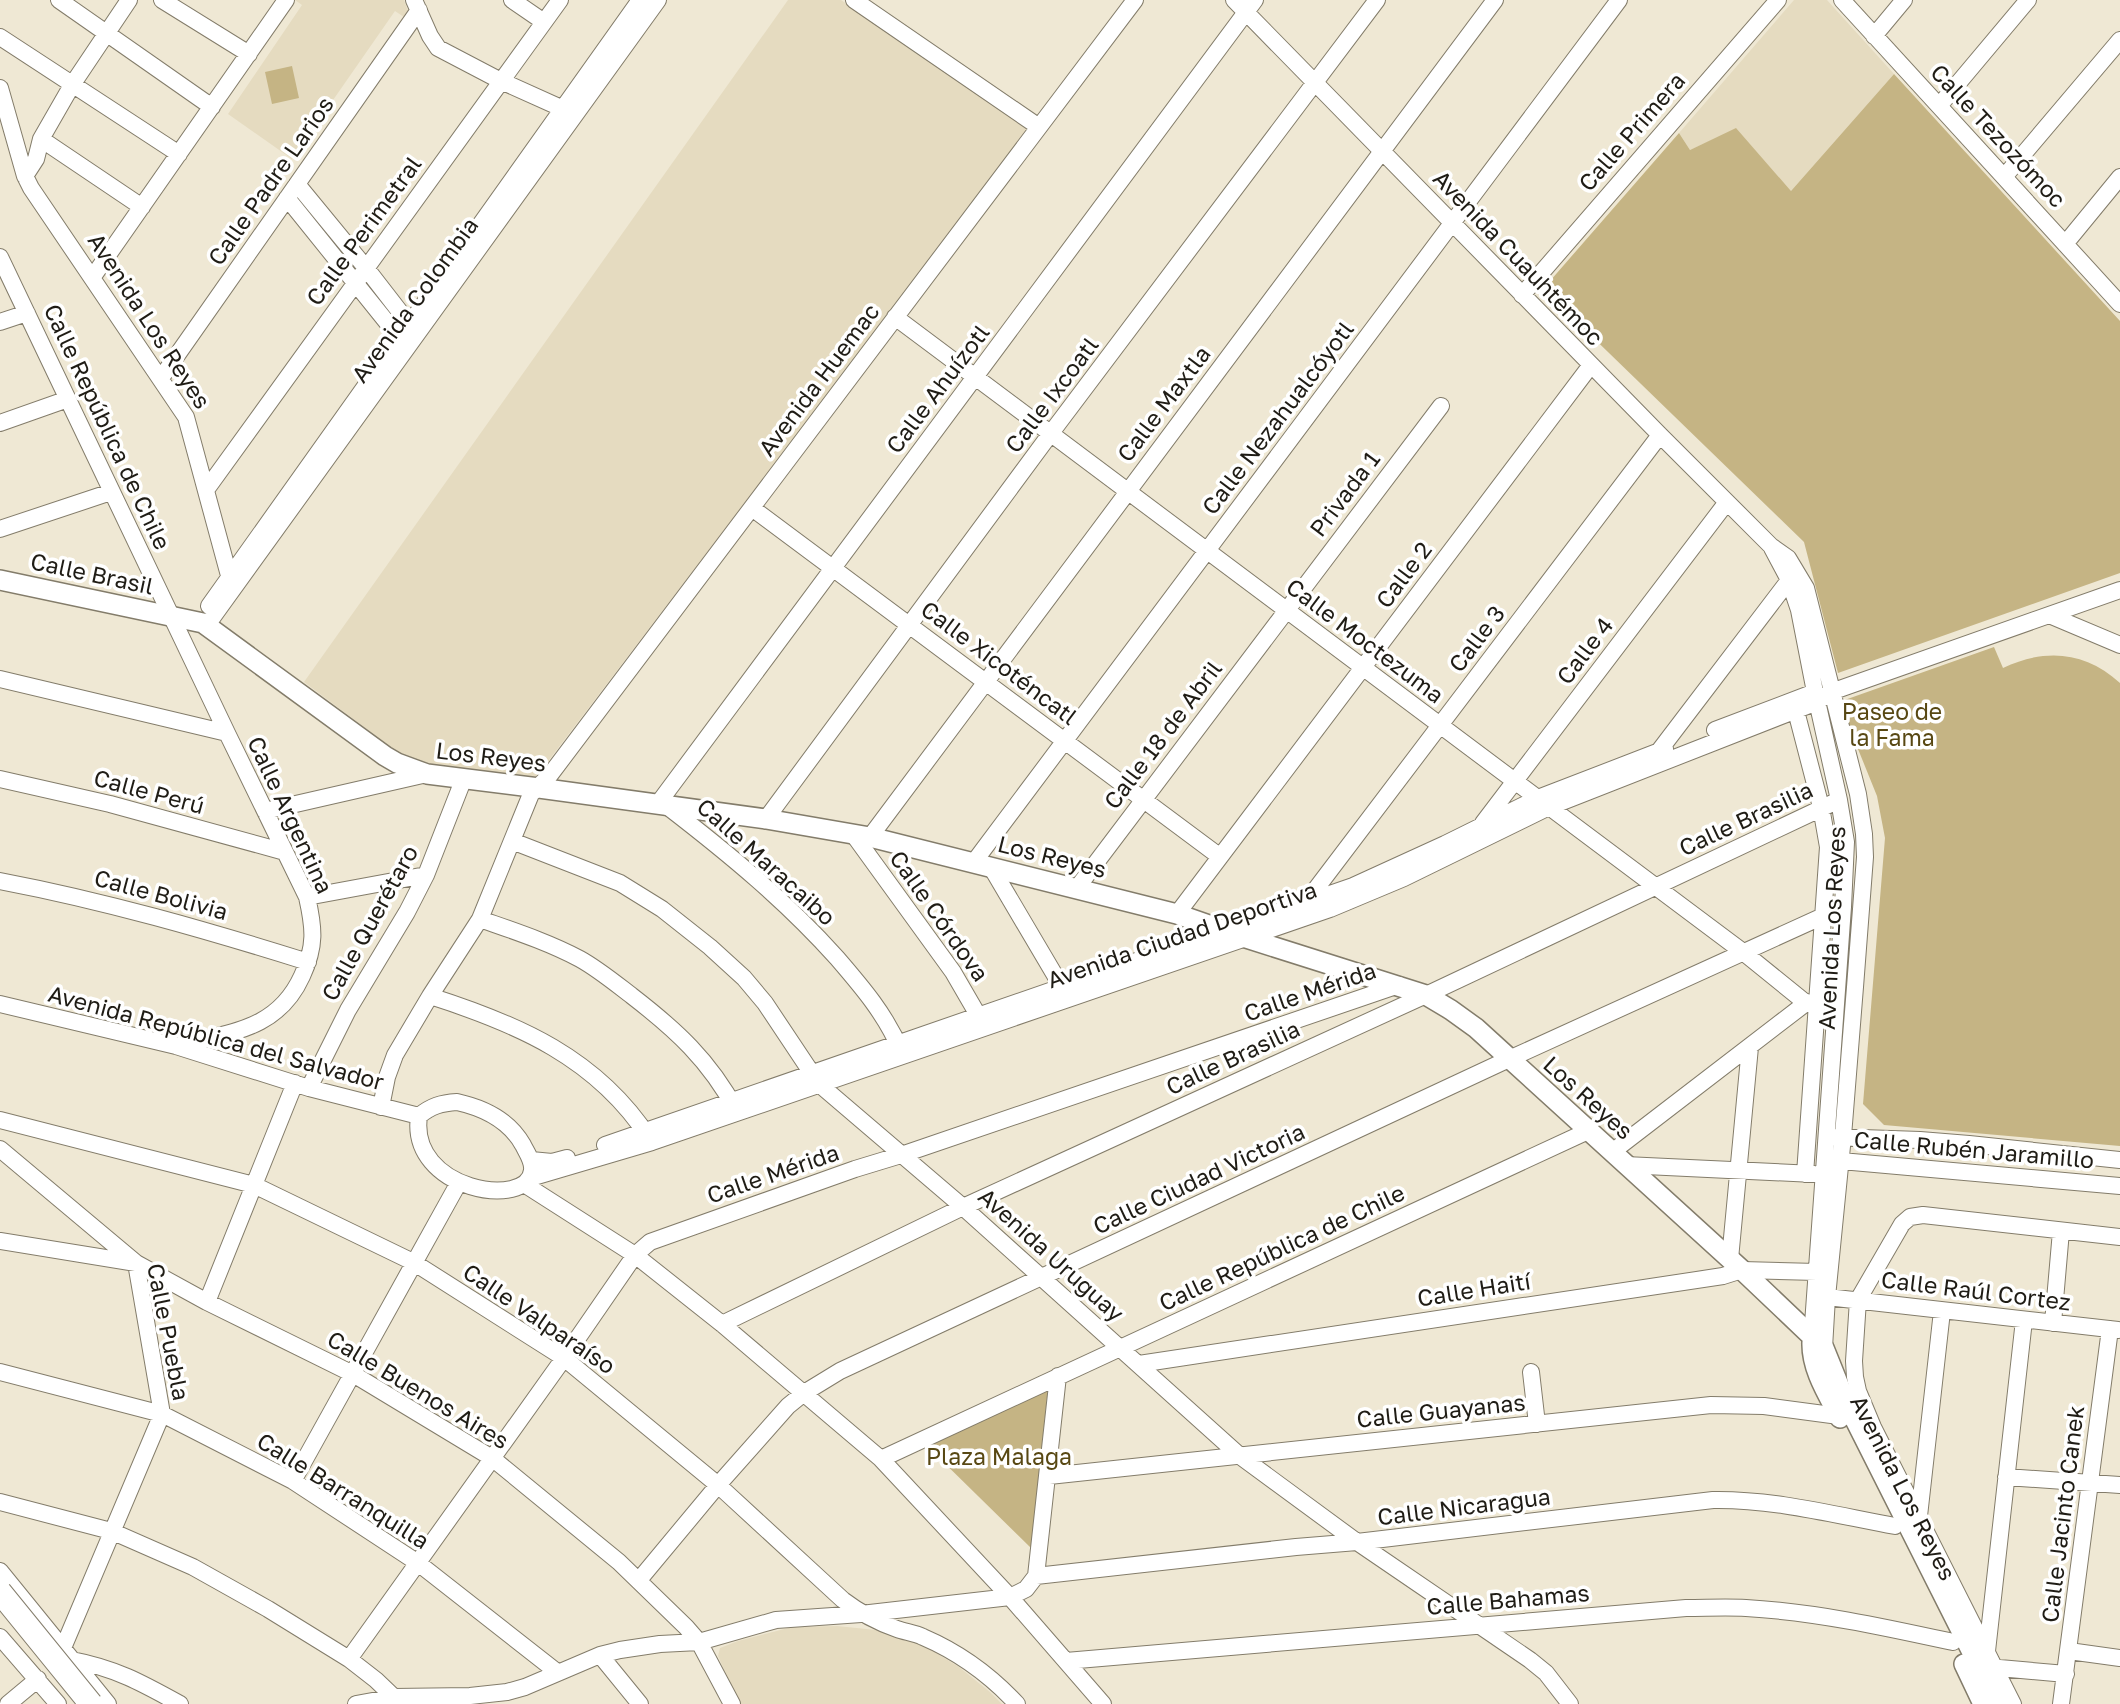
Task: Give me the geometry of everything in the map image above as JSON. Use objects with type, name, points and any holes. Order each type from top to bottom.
[{"type":"highway","points":[[0,1592],[91,1704]]},
{"type":"highway","points":[[0,1613],[75,1704]]},
{"type":"main road","name":"Calle Brasil","points":[[0,580],[173,617]]},
{"type":"main road","name":"Los Reyes","points":[[173,617],[203,623],[385,756],[427,774],[765,819],[862,835],[1177,914],[1426,995],[1476,1028],[1736,1264],[1818,1343]]},
{"type":"main road","name":"Avenida Los Reyes","points":[[1818,1343],[1812,1352],[1815,1364],[1983,1704]]},
{"type":"main road","name":"Avenida Los Reyes","points":[[1818,1343],[1845,1400],[1987,1661],[1998,1704]]},
{"type":"street","points":[[59,0],[212,107]]},
{"type":"street","points":[[25,176],[36,159],[41,139],[72,85],[129,0]]},
{"type":"street","points":[[162,0],[249,54]]},
{"type":"street","points":[[512,0],[544,22]]},
{"type":"street","name":"Calle Perimetral","points":[[206,490],[560,0]]},
{"type":"street","name":"Avenida Colombia","points":[[203,623],[568,112],[639,0]]},
{"type":"street","name":"Avenida Colombia","points":[[568,112],[658,0]]},
{"type":"street","points":[[854,0],[871,5],[1039,127]]},
{"type":"street","name":"Avenida Huemac","points":[[381,1107],[390,1066],[430,996],[480,919],[531,794],[539,788],[752,508],[1135,0]]},
{"type":"street","name":"Avenida Cuauhtémoc","points":[[1234,0],[1251,6],[1315,83],[1771,546]]},
{"type":"street","name":"Calle Ixcoatl","points":[[765,819],[1377,0]]},
{"type":"street","name":"Calle Maxtla","points":[[862,835],[986,682],[1495,0]]},
{"type":"street","name":"Calle Nezahualcóyotl","points":[[982,864],[1064,740],[1619,0]]},
{"type":"street","name":"Calle Primera","points":[[1522,295],[1778,0]]},
{"type":"street","name":"Calle Tezozómoc","points":[[1842,0],[2120,303]]},
{"type":"street","points":[[1874,36],[1904,0]]},
{"type":"street","points":[[1939,106],[2028,0]]},
{"type":"street","points":[[92,278],[283,1]]},
{"type":"street","points":[[416,5],[434,42],[501,81],[568,112]]},
{"type":"street","name":"Calle Padre Larios","points":[[161,378],[297,184],[416,5]]},
{"type":"street","name":"Calle Ahuízotl","points":[[663,806],[832,568],[1251,6]]},
{"type":"street","points":[[0,37],[179,154]]},
{"type":"street","points":[[2004,177],[2120,40]]},
{"type":"street","name":"Avenida Los Reyes","points":[[0,88],[25,176],[36,196],[161,378],[190,428],[232,584]]},
{"type":"street","points":[[41,139],[142,208]]},
{"type":"street","points":[[2065,244],[2120,177]]},
{"type":"street","points":[[297,184],[408,336]]},
{"type":"street","points":[[287,198],[361,275]]},
{"type":"street","name":"Calle República de Chile","points":[[0,257],[173,617]]},
{"type":"street","points":[[0,322],[27,313]]},
{"type":"street","name":"Calle Moctezuma","points":[[895,317],[1811,1002]]},
{"type":"street","name":"Calle 2","points":[[1177,914],[1591,365]]},
{"type":"street","points":[[0,423],[68,399]]},
{"type":"street","name":"Privada 1","points":[[1286,609],[1441,406]]},
{"type":"street","name":"Calle 3","points":[[1305,903],[1660,435]]},
{"type":"street","points":[[0,529],[111,492]]},
{"type":"street","name":"Calle 4","points":[[1479,828],[1727,502]]},
{"type":"street","name":"Calle Xicoténcatl","points":[[752,508],[1219,856]]},
{"type":"street","name":"Avenida Los Reyes","points":[[1771,546],[1806,588],[1858,794],[1864,834],[1865,857],[1832,1168],[1817,1272],[1818,1343]]},
{"type":"street","points":[[1659,751],[1793,575]]},
{"type":"street","name":"Avenida Los Reyes","points":[[1793,575],[1846,842],[1835,1137]]},
{"type":"street","name":"Avenida Ciudad Deportiva","points":[[1065,992],[1246,938],[1329,909],[1404,878],[1543,803],[1659,751],[2120,590]]},
{"type":"street","name":"Calle 18 de Abril","points":[[1077,888],[1286,609]]},
{"type":"street","points":[[2049,615],[2120,645]]},
{"type":"street","name":"Calle Argentina","points":[[173,617],[307,897],[313,925],[313,944],[308,962],[286,1003],[271,1016],[251,1026],[176,1046]]},
{"type":"street","points":[[0,679],[227,733]]},
{"type":"street","name":"Avenida Ciudad Deportiva","points":[[527,1181],[1065,992],[1224,930],[1305,903],[1385,872],[1479,828],[1796,711],[1816,697]]},
{"type":"street","points":[[1618,1158],[1739,1170],[1806,1166],[1811,1002],[1825,915],[1828,847],[1821,807],[1796,711]]},
{"type":"street","points":[[265,811],[427,774]]},
{"type":"street","name":"Calle Querétaro","points":[[207,1302],[254,1185],[302,1086],[407,912],[426,875],[464,778]]},
{"type":"street","name":"Calle Perú","points":[[0,779],[110,804],[285,852]]},
{"type":"street","name":"Calle Brasilia","points":[[722,1324],[963,1207],[1426,995],[1839,800]]},
{"type":"street","name":"Calle Maracaibo","points":[[663,806],[730,855],[783,901],[870,997],[900,1049]]},
{"type":"street","name":"Calle Córdova","points":[[862,835],[953,972],[981,1021]]},
{"type":"street","name":"Avenida Uruguay","points":[[512,841],[621,883],[662,909],[710,947],[744,978],[765,1003],[815,1079],[1042,1277],[1240,1456],[1357,1542],[1530,1660],[1546,1673],[1570,1704]]},
{"type":"street","points":[[982,864],[1065,992]]},
{"type":"street","points":[[307,897],[426,875]]},
{"type":"street","name":"Calle Bolivia","points":[[0,881],[76,896],[192,926],[308,962]]},
{"type":"street","name":"Calle Ciudad Victoria","points":[[639,1580],[770,1426],[804,1393],[840,1370],[1843,907]]},
{"type":"street","points":[[480,919],[546,943],[581,960],[608,978],[681,1036],[705,1062],[734,1107]]},
{"type":"street","name":"Calle Mérida","points":[[349,1659],[642,1247],[660,1237],[855,1169],[1399,985]]},
{"type":"street","points":[[430,996],[525,1031],[568,1056],[618,1098],[649,1137]]},
{"type":"street","points":[[1618,1158],[1750,1047],[1811,1002]]},
{"type":"street","name":"Avenida República del Salvador","points":[[0,1004],[176,1046],[302,1086],[419,1116]]},
{"type":"street","points":[[1736,1264],[1739,1170],[1750,1047]]},
{"type":"street","points":[[457,1102],[492,1114],[519,1138],[531,1160],[527,1181],[507,1189],[483,1190],[458,1184],[430,1160],[421,1144],[417,1128],[419,1116],[442,1103],[457,1102]]},
{"type":"street","name":"Calle Valparaíso","points":[[0,1120],[254,1185],[413,1262],[564,1359],[718,1485],[861,1614],[900,1630],[921,1635],[950,1650],[990,1679],[1017,1704]]},
{"type":"street","name":"Calle República de Chile","points":[[881,1459],[1588,1131]]},
{"type":"street","name":"Avenida Ciudad Deportiva","points":[[531,1160],[542,1162],[562,1159],[649,1137]]},
{"type":"street","name":"Calle Rubén Jaramillo","points":[[1808,1137],[1969,1144],[2120,1160]]},
{"type":"street","name":"Calle Puebla","points":[[0,1149],[136,1263],[162,1414],[111,1531],[68,1654]]},
{"type":"street","name":"Calle Rubén Jaramillo","points":[[1806,1166],[2120,1186]]},
{"type":"street","name":"Avenida Los Reyes","points":[[1818,1343],[1827,1297],[1832,1168]]},
{"type":"street","points":[[527,1181],[635,1255],[722,1324],[881,1459],[1010,1597],[1103,1704]]},
{"type":"street","points":[[293,1481],[458,1184]]},
{"type":"street","points":[[2013,1704],[1987,1661],[1858,1391],[1854,1361],[1858,1300],[1902,1224],[1910,1217],[1923,1215],[2120,1237]]},
{"type":"street","points":[[2053,1323],[2061,1231]]},
{"type":"street","name":"Calle Buenos Aires","points":[[0,1241],[136,1263],[207,1302],[353,1374],[492,1458],[639,1580],[699,1642],[732,1704]]},
{"type":"street","name":"Calle Haití","points":[[1139,1364],[1723,1276],[1736,1264],[1817,1272]]},
{"type":"street","name":"Calle Raúl Cortez","points":[[1827,1297],[2115,1330]]},
{"type":"street","points":[[1919,1516],[1942,1311]]},
{"type":"street","points":[[1987,1661],[2024,1320]]},
{"type":"street","name":"Calle Jacinto Canek","points":[[2061,1704],[2090,1483],[2115,1330]]},
{"type":"street","name":"Calle Barranquilla","points":[[0,1372],[162,1414],[293,1481],[418,1563],[557,1672]]},
{"type":"street","points":[[1531,1372],[1537,1424]]},
{"type":"street","points":[[356,1704],[507,1692],[600,1655],[660,1644],[699,1642],[776,1620],[861,1614],[1010,1597],[1026,1589],[1037,1576],[1058,1376]]},
{"type":"street","name":"Calle Guayanas","points":[[1049,1476],[1712,1405],[1764,1406],[1839,1416]]},
{"type":"street","points":[[2006,1477],[2120,1485]]},
{"type":"street","name":"Calle Nicaragua","points":[[1037,1576],[1713,1500],[1765,1502],[1895,1526]]},
{"type":"street","points":[[0,1502],[111,1531],[193,1567],[349,1659],[397,1701]]},
{"type":"street","points":[[0,1571],[108,1704]]},
{"type":"street","name":"Calle Bahamas","points":[[1066,1661],[1686,1608],[1745,1608],[1795,1612],[1869,1623],[1953,1642]]},
{"type":"street","points":[[19,1658],[16,1641],[22,1633],[30,1628],[45,1627]]},
{"type":"street","points":[[0,1637],[58,1704]]},
{"type":"street","points":[[2069,1651],[2120,1658]]},
{"type":"street","points":[[68,1654],[130,1676],[180,1704]]},
{"type":"street","points":[[600,1655],[640,1704]]},
{"type":"street","points":[[1987,1661],[2066,1674]]},
{"type":"street","points":[[8,1704],[38,1679]]},
{"type":"street","points":[[507,1692],[519,1704]]},
{"type":"shaded area","points":[[295,0],[404,0],[408,11],[404,17],[395,11],[292,159],[228,114],[302,5]]},
{"type":"shaded area","points":[[788,0],[841,0],[1029,129],[536,777],[452,768],[408,760],[304,682]]},
{"type":"shaded area","points":[[1794,0],[1827,0],[1894,74],[1791,191],[1736,129],[1690,150],[1679,133]]},
{"type":"shaded area","points":[[837,1626],[886,1631],[920,1643],[959,1667],[1002,1704],[739,1704],[718,1656],[720,1648],[792,1627]]},
{"type":"green space","points":[[292,66],[299,98],[272,104],[265,72]]},
{"type":"green space","points":[[1894,74],[2120,321],[2120,573],[1838,673],[1804,542],[1543,289],[1679,133],[1690,150],[1736,128],[1791,191]]},
{"type":"green space","name":"Paseo de la Fama","points":[[1994,647],[2003,668],[2034,657],[2064,656],[2093,664],[2120,683],[2120,1146],[1884,1125],[1863,1104],[1885,838],[1877,796],[1839,702]]},
{"type":"green space","name":"Plaza Malaga","points":[[1048,1388],[1031,1548],[925,1444]]}]
